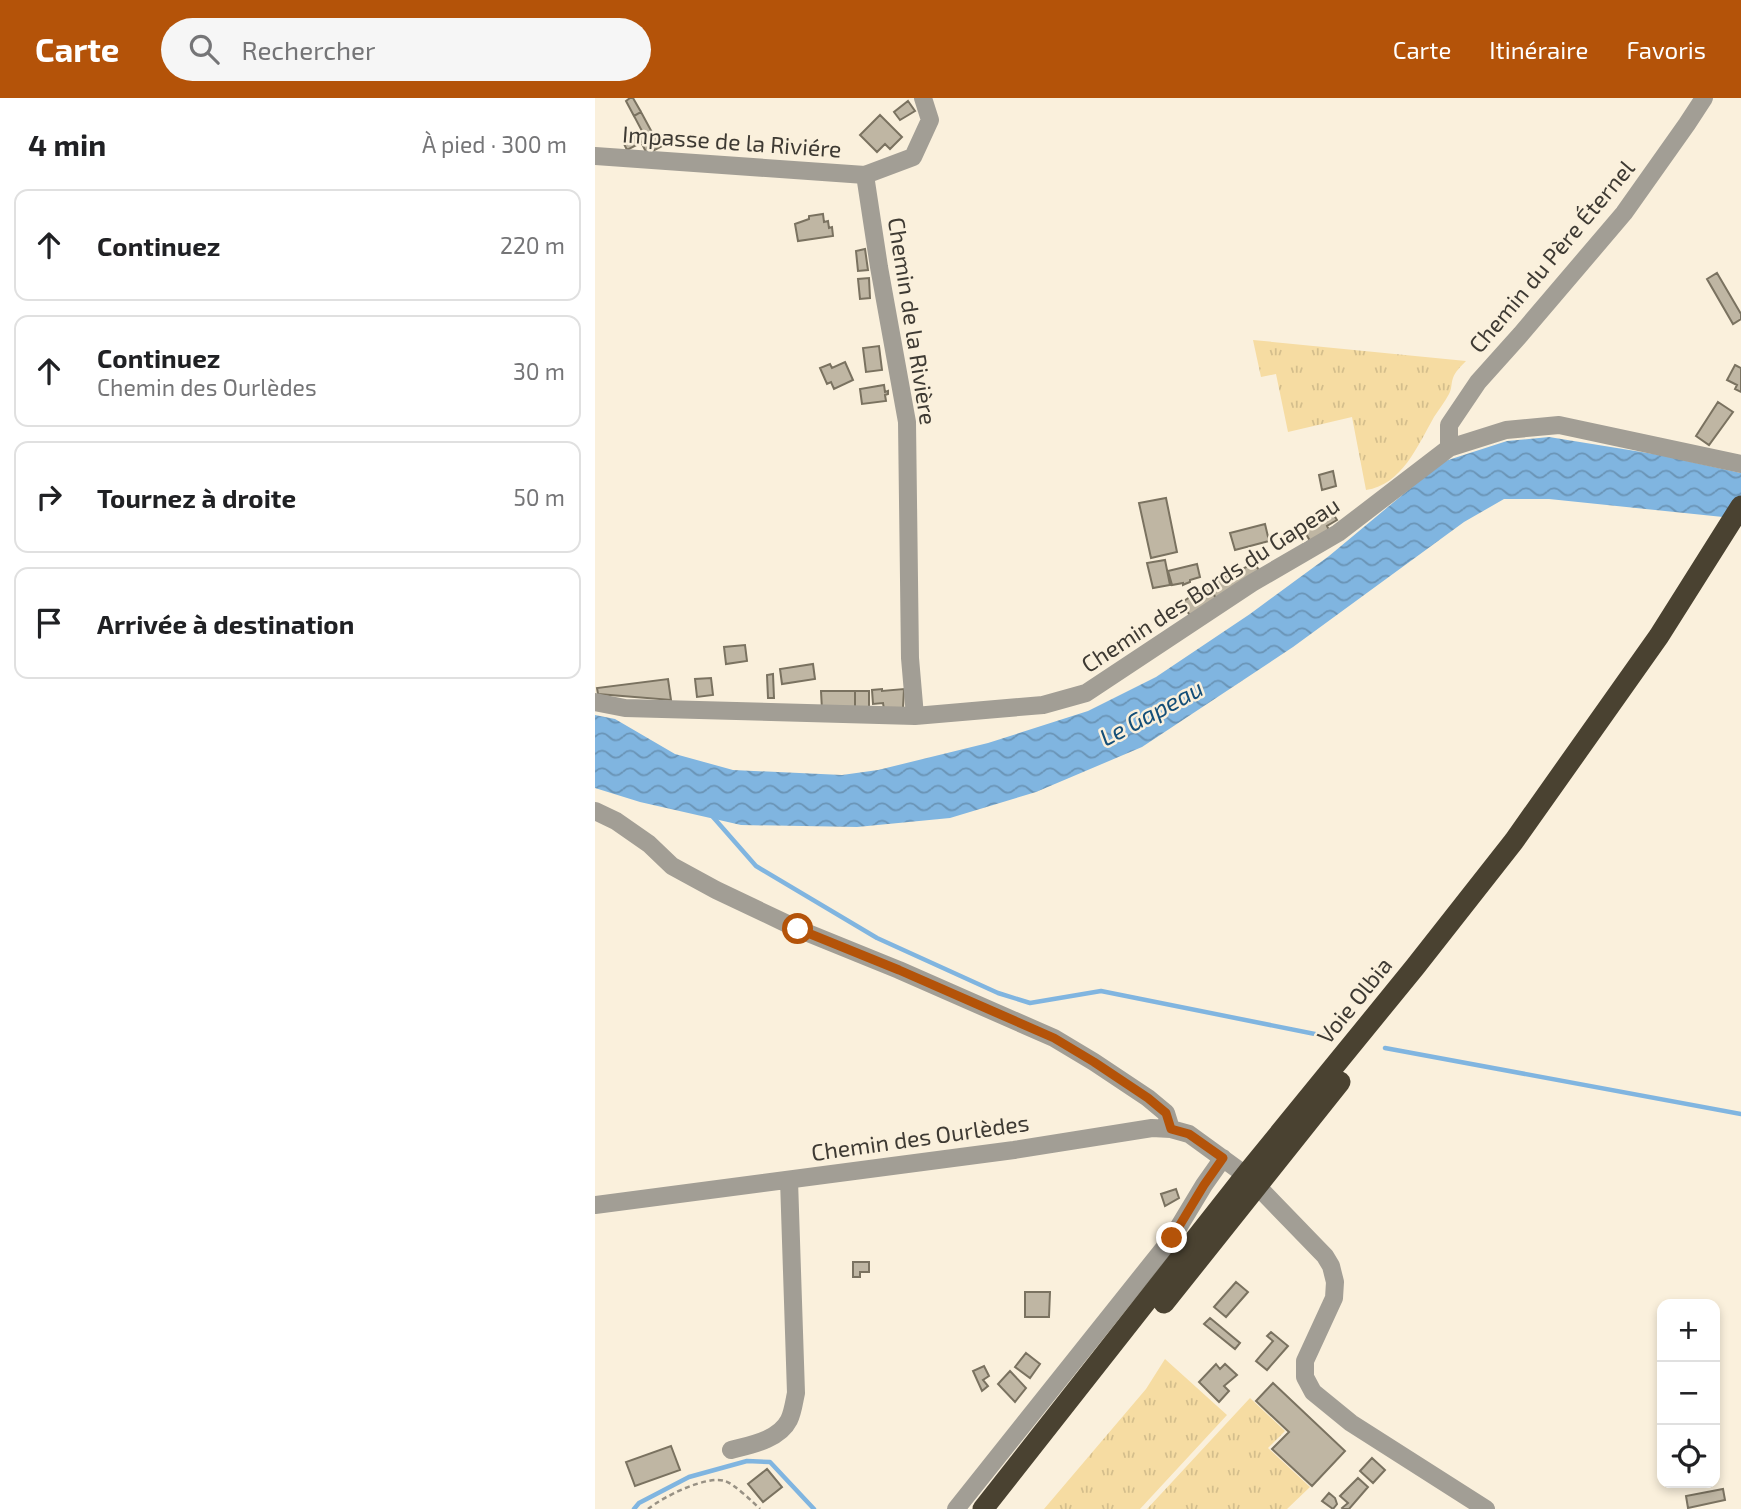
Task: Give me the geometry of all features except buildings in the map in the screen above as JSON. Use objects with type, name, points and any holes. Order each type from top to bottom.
[{"type":"highway","name":"Voie Olbia","points":[[998,1509],[1365,1052],[1564,789],[1653,662],[1741,506]]},
{"type":"highway","name":"Voie Olbia","points":[[983,1509],[1248,1172],[1463,908],[1741,526]]},
{"type":"street","points":[[865,175],[913,157],[930,120],[923,98]]},
{"type":"street","name":"Chemin du Père Éternel","points":[[1449,448],[1449,425],[1478,382],[1623,213],[1704,98]]},
{"type":"street","name":"Impasse de la Riviére","points":[[595,156],[865,175]]},
{"type":"street","name":"Chemin de la Rivière","points":[[865,175],[907,422],[910,658],[915,716]]},
{"type":"street","name":"Chemin des Bords du Gapeau","points":[[595,702],[625,708],[915,716],[1043,705],[1086,693],[1252,583],[1338,533],[1449,448],[1506,430],[1559,425],[1741,464]]},
{"type":"street","points":[[595,811],[616,821],[649,844],[671,866],[716,890],[798,929],[1054,1038],[1148,1098],[1166,1113],[1171,1129]]},
{"type":"street","name":"Chemin des Ourlèdes","points":[[595,1205],[1014,1150],[1152,1128],[1189,1134],[1240,1171]]},
{"type":"street","points":[[956,1509],[1172,1238],[1223,1158]]},
{"type":"street","points":[[731,1450],[775,1434],[789,1422],[793,1407],[796,1393],[789,1180]]},
{"type":"street","points":[[1263,1192],[1325,1256],[1335,1282],[1334,1298],[1305,1361],[1305,1377],[1313,1392],[1350,1423],[1486,1509]]},
{"type":"path","points":[[648,1509],[702,1481],[726,1481],[760,1509]]},
{"type":"green space","points":[[1253,340],[1466,361],[1455,374],[1451,390],[1407,462],[1390,480],[1379,487],[1366,490],[1352,417],[1288,432],[1276,374],[1261,377]]},
{"type":"green space","points":[[1165,1359],[1227,1415],[1140,1509],[1044,1509],[1146,1389]]},
{"type":"green space","points":[[1250,1398],[1285,1431],[1268,1448],[1310,1487],[1287,1509],[1147,1509]]},
{"type":"water","name":"Le Gapeau","points":[[1549,437],[1660,455],[1741,473],[1741,525],[1723,517],[1549,499],[1504,499],[1464,522],[1293,647],[1142,747],[1036,792],[950,818],[857,827],[741,825],[640,802],[595,788],[595,715],[615,719],[675,754],[733,770],[842,775],[878,770],[988,743],[1088,711],[1156,677],[1250,614],[1329,556],[1442,462],[1507,441]]},
{"type":"waterway","points":[[713,817],[756,866],[877,938],[998,993],[1030,1003],[1101,991],[1330,1037]]},
{"type":"waterway","points":[[1385,1048],[1741,1114]]},
{"type":"waterway","points":[[634,1509],[639,1503],[689,1477],[747,1461],[770,1462],[814,1509]]},
{"type":"route","points":[[798,929],[1054,1038],[1148,1098],[1166,1113],[1171,1129],[1189,1134],[1223,1158],[1172,1238]]}]
